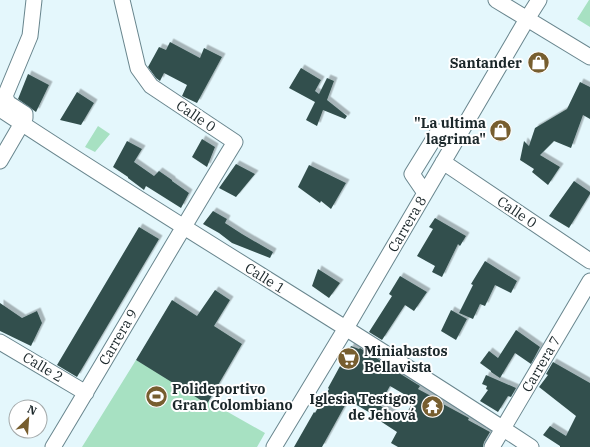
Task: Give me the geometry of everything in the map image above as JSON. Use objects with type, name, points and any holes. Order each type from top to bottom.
[{"type":"street","points":[[0,161],[18,121],[25,118],[25,114],[8,102],[5,96],[30,36],[34,0]]},
{"type":"street","name":"Calle 0","points":[[122,0],[138,68],[151,86],[235,142],[183,227]]},
{"type":"street","points":[[496,0],[590,57]]},
{"type":"street","name":"Carrera 8","points":[[274,447],[346,328],[539,0]]},
{"type":"street","name":"Calle 1","points":[[0,109],[183,227],[346,328],[531,447]]},
{"type":"street","points":[[425,193],[412,174],[438,132],[459,134]]},
{"type":"street","name":"Calle 0","points":[[443,162],[590,261]]},
{"type":"street","name":"Carrera 9","points":[[53,447],[183,227]]},
{"type":"street","name":"Carrera 7","points":[[492,447],[590,281]]},
{"type":"street","name":"Calle 2","points":[[0,342],[86,392]]},
{"type":"green space","points":[[590,0],[590,27],[577,19]]},
{"type":"green space","points":[[98,126],[110,134],[95,152],[85,147]]},
{"type":"green space","name":"Polideportivo Gran Colombiano","points":[[136,360],[265,433],[257,447],[82,447]]},
{"type":"building","points":[[170,42],[200,58],[204,48],[222,57],[197,103],[182,96],[187,85],[164,73],[160,81],[148,67],[159,47],[166,50]]},
{"type":"building","points":[[301,68],[321,80],[315,91],[319,94],[327,78],[334,81],[327,100],[347,116],[345,119],[323,110],[317,126],[306,120],[315,102],[289,88]]},
{"type":"building","points":[[28,74],[49,85],[36,112],[18,99]]},
{"type":"building","points":[[580,82],[590,87],[590,119],[583,115],[571,148],[554,141],[540,155],[560,167],[548,185],[532,172],[534,169],[520,160],[524,141],[529,146],[535,128],[567,109]]},
{"type":"building","points":[[77,92],[94,103],[81,125],[60,120]]},
{"type":"building","points":[[202,139],[215,147],[207,167],[192,157]]},
{"type":"building","points":[[127,141],[142,149],[134,162],[154,176],[159,171],[189,193],[181,208],[146,186],[144,190],[113,167]]},
{"type":"building","points":[[236,164],[255,174],[236,197],[219,188]]},
{"type":"building","points":[[309,165],[346,183],[331,209],[298,187]]},
{"type":"building","points":[[574,181],[590,192],[590,194],[569,228],[549,216]]},
{"type":"building","points":[[213,211],[227,219],[225,223],[273,252],[270,258],[232,243],[219,233],[203,224]]},
{"type":"building","points":[[435,218],[466,236],[460,246],[458,244],[442,277],[432,272],[435,266],[417,256],[433,229],[429,227]]},
{"type":"building","points":[[139,227],[159,239],[77,377],[57,365]]},
{"type":"building","points":[[485,261],[517,281],[511,293],[495,285],[485,306],[480,304],[473,319],[459,313],[473,285],[471,284]]},
{"type":"building","points":[[318,269],[340,283],[329,298],[312,286]]},
{"type":"building","points":[[400,276],[427,292],[414,311],[405,305],[382,340],[369,332],[392,296],[389,294]]},
{"type":"building","points":[[215,290],[230,300],[214,326],[242,344],[207,404],[136,360],[172,300],[197,316]]},
{"type":"building","points":[[0,303],[22,318],[37,311],[42,323],[31,346],[0,331]]},
{"type":"building","points":[[451,310],[467,319],[456,340],[441,331]]},
{"type":"building","points":[[516,330],[540,347],[531,364],[515,353],[500,378],[480,363],[489,351],[498,358]]},
{"type":"building","points":[[351,346],[360,348],[420,386],[418,389],[444,403],[443,404],[469,418],[468,420],[490,432],[484,442],[483,447],[398,447],[391,443],[397,432],[371,415],[372,414],[348,400],[322,447],[294,447],[329,389],[328,388]],"holes":[[[390,386],[414,400],[403,420],[379,405]]]},
{"type":"building","points":[[553,362],[590,383],[590,447],[560,447],[543,435],[550,426],[566,436],[576,416],[539,387],[548,375],[546,374]]},
{"type":"building","points":[[486,375],[516,388],[511,397],[508,396],[498,412],[480,401],[488,390],[486,389],[487,386],[482,384]]},
{"type":"place","name":"Santander","points":[[538,63]]},
{"type":"place","name":"\"La ultima lagrima\"","points":[[501,131]]},
{"type":"place","name":"Miniabastos Bellavista","points":[[349,359]]},
{"type":"place","name":"Polideportivo Gran Colombiano","points":[[157,397]]},
{"type":"place","name":"Iglesia Testigos de Jehová","points":[[432,407]]}]
